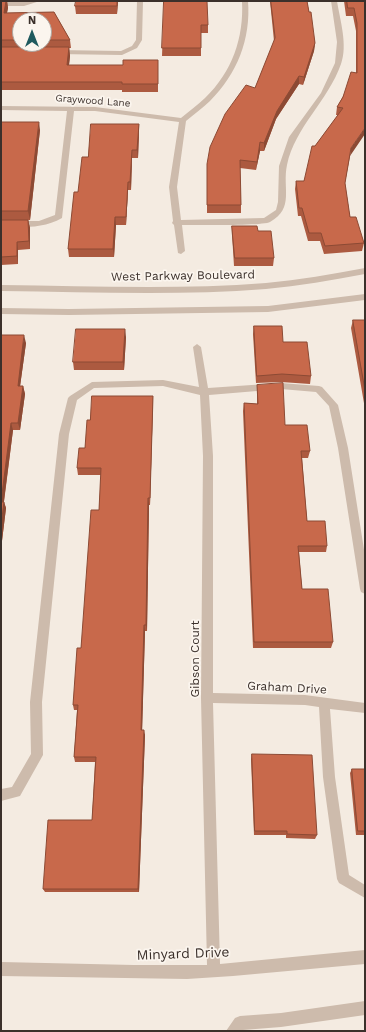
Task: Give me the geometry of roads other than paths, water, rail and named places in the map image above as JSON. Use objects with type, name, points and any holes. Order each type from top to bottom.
[{"type":"street","points":[[1,4],[24,4],[37,1]]},
{"type":"street","points":[[46,52],[122,53],[135,48],[139,40],[140,1]]},
{"type":"street","points":[[181,251],[176,223],[173,187],[183,120],[210,96],[234,64],[245,36],[245,1]]},
{"type":"street","points":[[176,223],[266,221],[279,211],[282,202],[283,166],[293,137],[324,93],[338,63],[340,42],[334,1]]},
{"type":"street","name":"Graywood Lane","points":[[1,108],[95,109],[183,120]]},
{"type":"street","points":[[1,224],[44,224],[59,216],[71,109]]},
{"type":"street","name":"West Parkway Boulevard","points":[[1,288],[186,289],[251,287],[315,280],[365,271]]},
{"type":"street","points":[[1,311],[77,312],[261,310],[365,297]]},
{"type":"street","name":"Gibson Court","points":[[196,348],[204,392],[208,456],[207,698],[214,971]]},
{"type":"street","points":[[1,795],[16,792],[37,755],[36,702],[64,434],[73,398],[92,385],[163,383],[204,392],[281,386],[319,389],[333,405],[343,448],[365,589]]},
{"type":"street","name":"Graham Drive","points":[[207,698],[305,700],[365,708]]},
{"type":"street","points":[[324,703],[329,777],[343,880],[365,892]]},
{"type":"street","name":"Minyard Drive","points":[[1,969],[162,972],[214,971],[336,958],[365,957]]},
{"type":"street","points":[[233,1031],[240,1023],[282,1020],[365,1008]]}]
